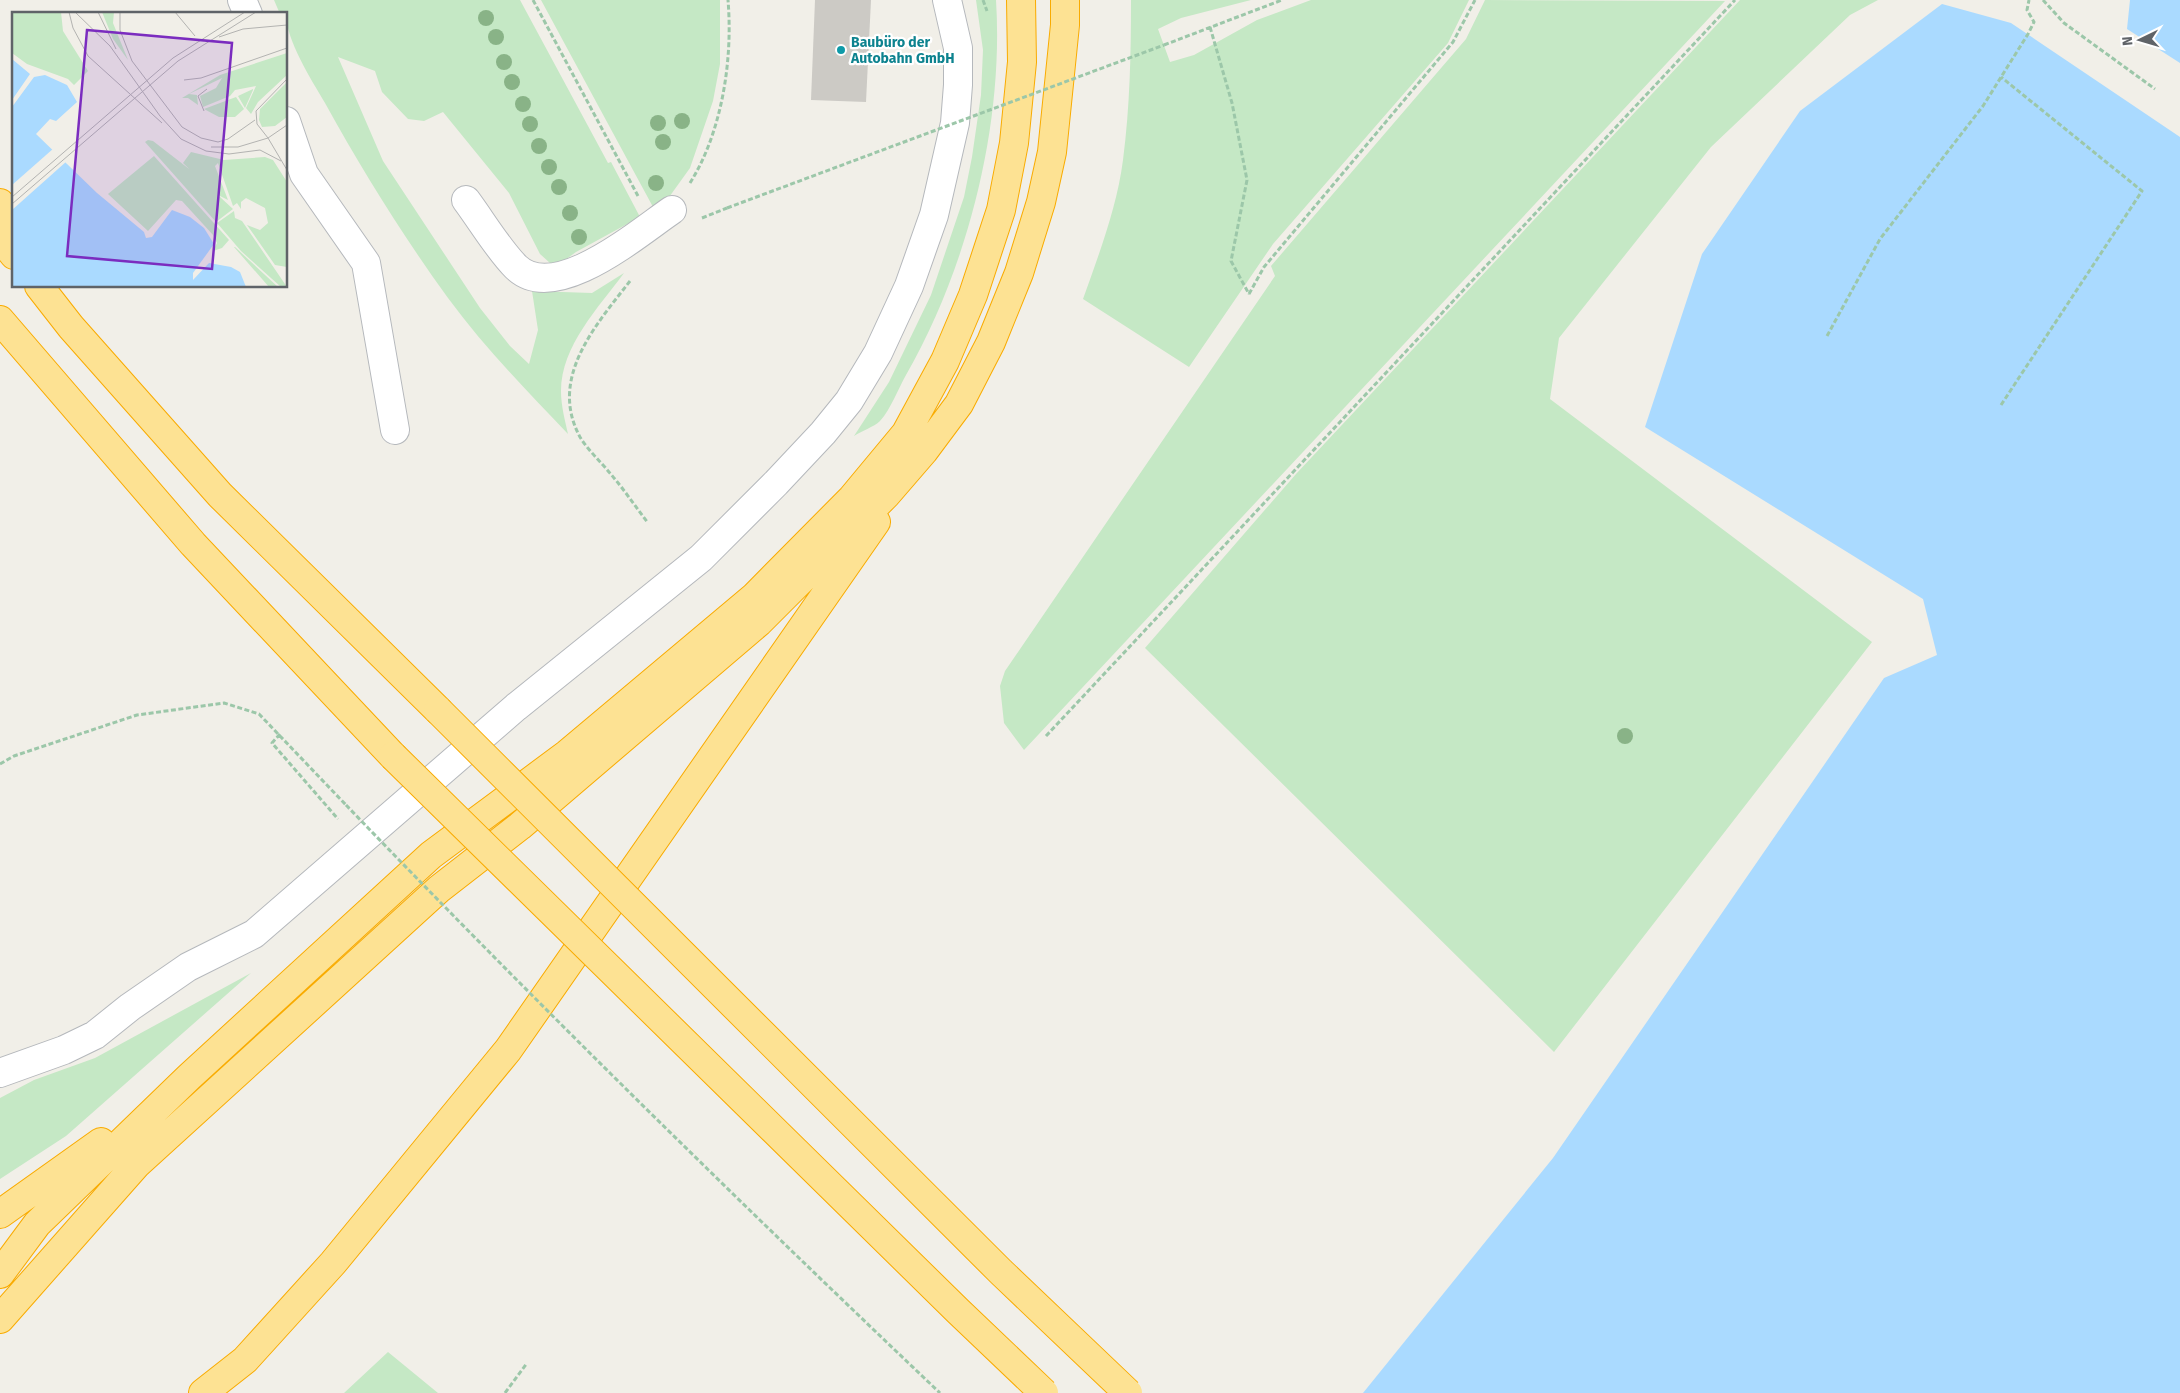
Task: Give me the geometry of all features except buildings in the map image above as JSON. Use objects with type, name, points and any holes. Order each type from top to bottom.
[{"type":"highway","points":[[0,1274],[37,1224],[188,1077],[431,855],[567,754],[754,597],[852,498],[906,433],[945,361],[973,295],[1001,210],[1014,144],[1021,71],[1021,0]]},
{"type":"highway","points":[[0,1319],[136,1165],[439,888],[520,826],[759,622],[886,495],[924,450],[959,404],[991,342],[1019,274],[1041,202],[1052,152],[1065,25],[1065,0]]},
{"type":"highway","points":[[0,203],[12,224]]},
{"type":"highway","points":[[0,238],[12,253]]},
{"type":"highway","points":[[41,288],[71,327],[220,495],[994,1265],[1128,1393]]},
{"type":"highway","points":[[49,288],[71,327]]},
{"type":"highway","points":[[0,320],[193,544],[393,756],[958,1311],[1044,1393]]},
{"type":"highway","points":[[203,1393],[244,1360],[333,1262],[508,1050],[840,576],[924,450]]},
{"type":"highway","points":[[0,1214],[54,1177],[188,1077]]},
{"type":"lane","points":[[242,0],[247,12]]},
{"type":"lane","points":[[0,1073],[64,1050],[95,1035],[130,1007],[188,967],[254,934],[516,707],[701,558],[823,433],[849,401],[878,353],[909,286],[934,216],[955,123],[958,85],[958,48],[947,0]]},
{"type":"lane","points":[[288,127],[304,174],[366,263],[396,430]]},
{"type":"lane","points":[[466,200],[516,267],[535,279],[560,277],[577,272],[662,217]]},
{"type":"path","points":[[533,0],[662,217],[697,172],[718,112],[723,93],[728,48],[728,0]]},
{"type":"path","points":[[728,208],[1282,0]]},
{"type":"path","points":[[1210,27],[1232,104],[1247,180],[1231,261],[1249,294],[1264,267],[1454,42],[1475,0]]},
{"type":"path","points":[[1046,736],[1735,0]]},
{"type":"path","points":[[1826,336],[1880,239],[1983,106],[2001,77],[2034,22],[2027,10],[2029,0]]},
{"type":"path","points":[[2043,0],[2064,22],[2155,89]]},
{"type":"path","points":[[2001,77],[2142,191],[2001,405]]},
{"type":"path","points":[[636,272],[595,326],[579,354],[570,379],[569,400],[580,437],[648,523]]},
{"type":"path","points":[[0,764],[14,756],[137,715],[224,702],[259,714],[473,937],[790,1250],[940,1393]]},
{"type":"path","points":[[280,734],[272,743],[339,820]]},
{"type":"path","points":[[505,1393],[527,1363]]},
{"type":"green space","points":[[274,0],[520,0],[608,163],[611,162],[640,217],[576,252],[558,265],[550,263],[540,254],[509,193],[443,112],[424,121],[408,119],[382,92],[375,71],[338,57],[383,161],[480,308],[510,346],[529,364],[538,330],[532,291],[592,293],[624,273],[593,313],[567,358],[561,391],[562,408],[568,434],[476,334],[415,251],[368,178],[307,71],[290,36],[288,12],[279,12]]},
{"type":"green space","points":[[541,0],[720,0],[720,64],[713,101],[690,168],[667,200],[653,207]]},
{"type":"green space","points":[[976,0],[996,0],[997,47],[994,96],[987,145],[977,194],[964,242],[928,333],[891,405],[880,421],[854,436],[889,382],[931,295],[964,197],[981,95],[983,50]]},
{"type":"green space","points":[[1131,0],[1251,0],[1181,18],[1158,29],[1170,62],[1194,55],[1257,20],[1311,0],[1469,0],[1448,43],[1273,244],[1189,367],[1083,299],[1107,230],[1120,178],[1129,100]]},
{"type":"green space","points":[[1485,0],[1725,1],[1024,750],[1004,723],[1000,686],[1005,671],[1275,276],[1271,266],[1466,39]]},
{"type":"green space","points":[[1740,0],[1878,0],[1850,15],[1711,147],[1559,338],[1550,399],[1872,642],[1554,1052],[1145,648],[1296,474]]},
{"type":"green space","points":[[251,973],[66,1136],[0,1179],[0,1098],[34,1080],[95,1058]]},
{"type":"green space","points":[[388,1352],[438,1393],[344,1393]]},
{"type":"water","points":[[2130,0],[2180,0],[2180,63],[2127,29]]},
{"type":"water","points":[[1942,4],[2011,23],[2180,137],[2180,1393],[1363,1393],[1553,1158],[1884,678],[1937,655],[1923,599],[1645,427],[1702,254],[1800,111]]},
{"type":"place","name":"Baubüro der Autobahn GmbH","points":[[841,50]]}]
